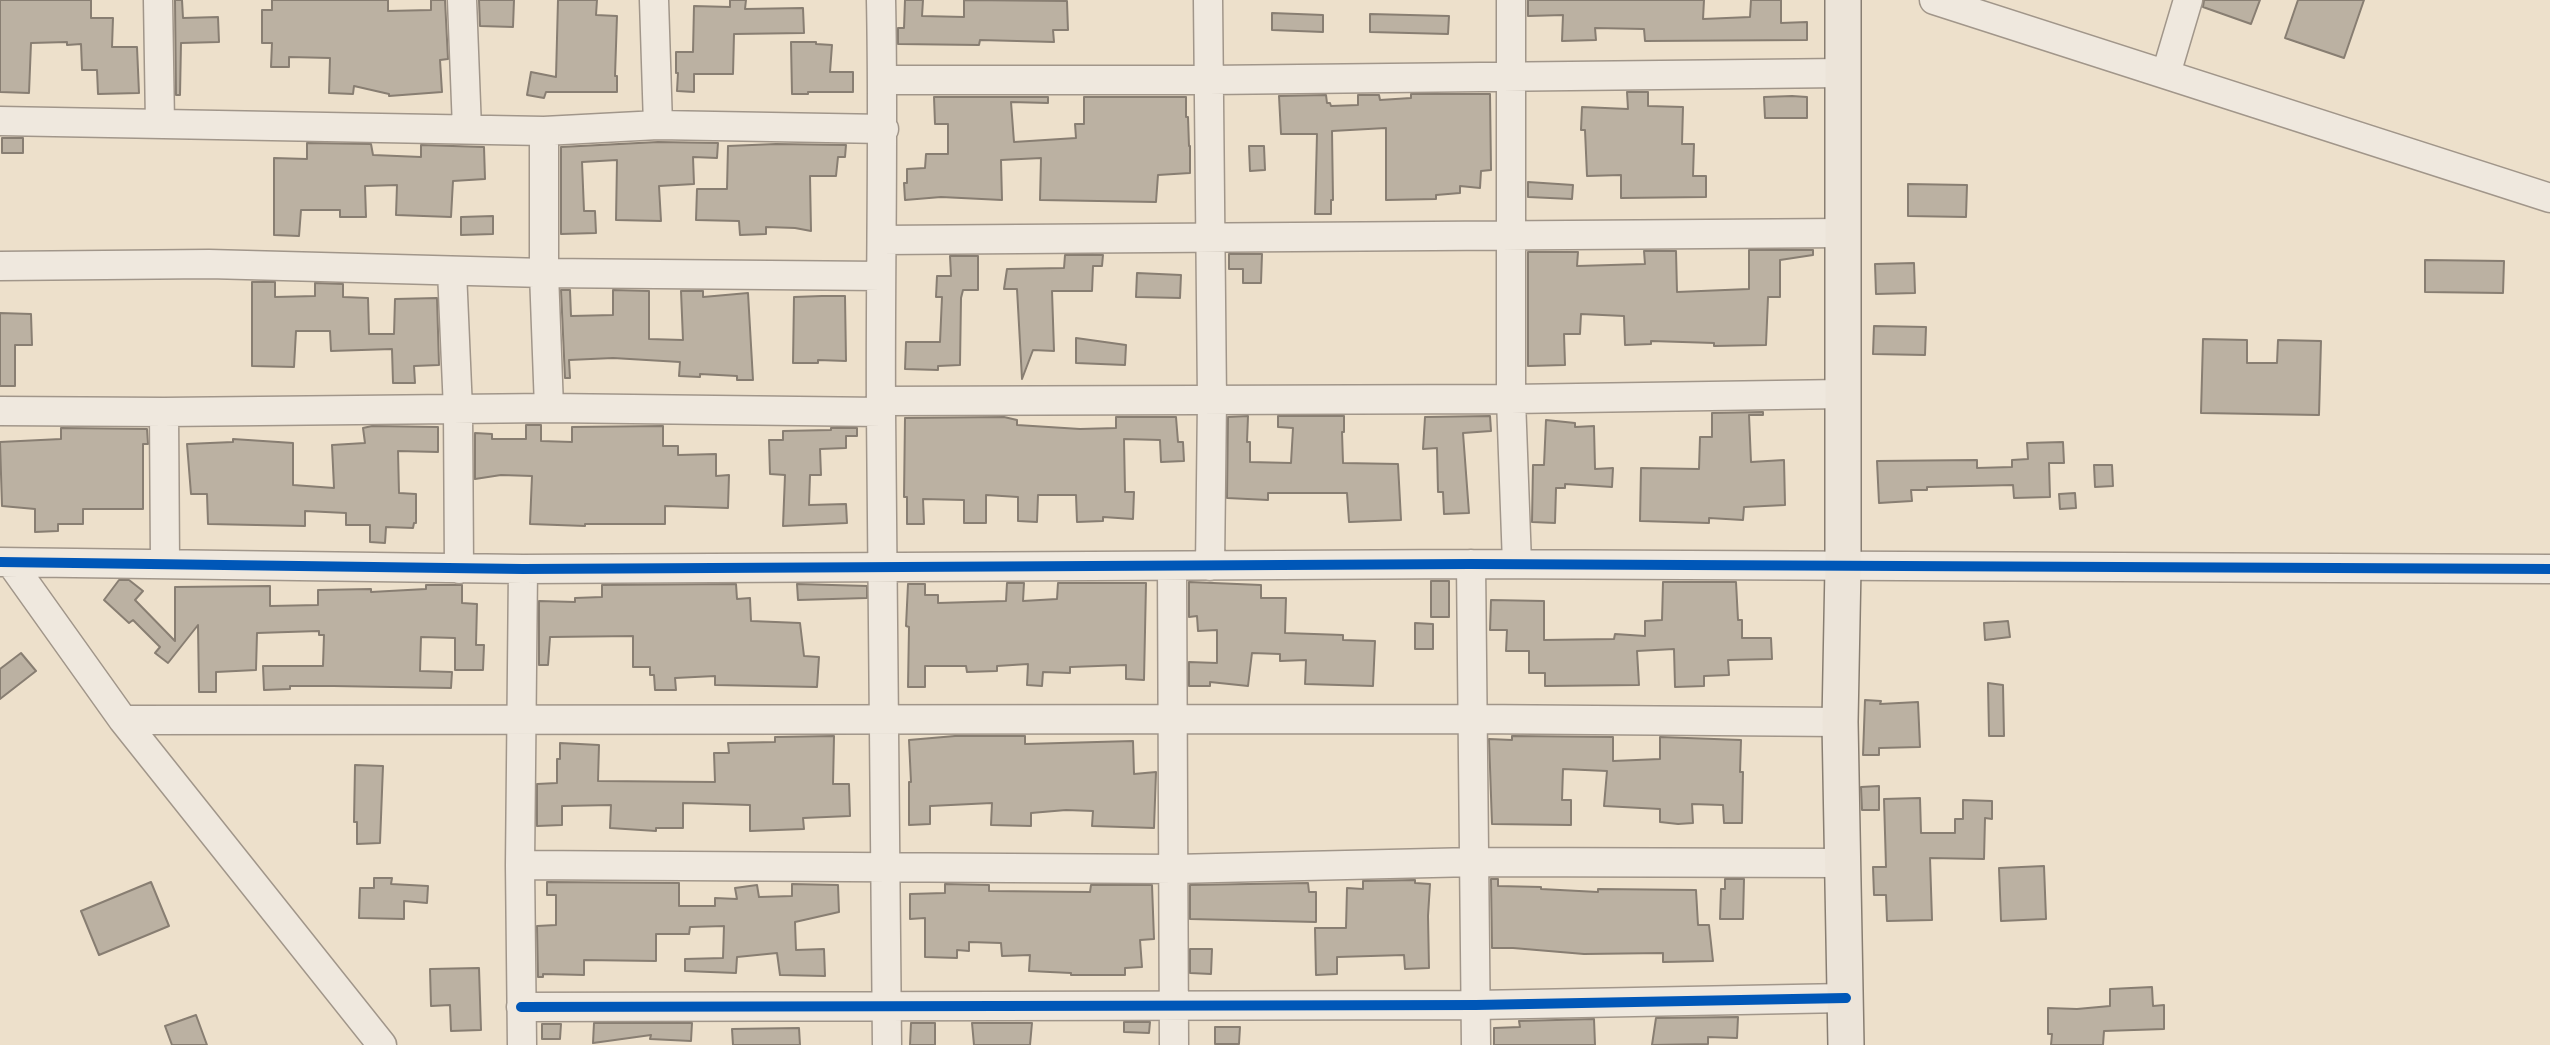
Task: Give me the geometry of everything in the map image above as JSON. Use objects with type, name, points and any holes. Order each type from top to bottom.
[{"type":"main road","points":[[1843,0],[1843,567],[1840,722],[1846,1045]]},
{"type":"street","points":[[158,0],[160,123]]},
{"type":"street","points":[[462,0],[467,128]]},
{"type":"street","points":[[654,0],[657,125]]},
{"type":"street","points":[[881,0],[884,128],[881,406],[885,568],[883,721],[887,867],[887,1045]]},
{"type":"street","points":[[1208,0],[1212,400],[1210,566]]},
{"type":"street","points":[[1511,0],[1511,399],[1517,565]]},
{"type":"street","points":[[1934,0],[2550,198]]},
{"type":"street","points":[[2166,74],[2188,0]]},
{"type":"street","points":[[883,80],[1209,80],[1842,73]]},
{"type":"street","points":[[0,121],[544,131],[657,125],[884,128]]},
{"type":"street","points":[[544,131],[544,273],[549,408]]},
{"type":"street","points":[[882,240],[1844,233]]},
{"type":"street","points":[[0,266],[209,264],[544,273],[881,276]]},
{"type":"street","points":[[452,271],[458,410],[459,569]]},
{"type":"street","points":[[0,411],[458,410],[1843,394]]},
{"type":"street","points":[[164,412],[165,563]]},
{"type":"street","points":[[5,563],[165,563],[459,569],[1471,564],[2550,569]]},
{"type":"street","points":[[5,563],[123,720],[383,1045]]},
{"type":"street","points":[[1471,564],[1476,1045]]},
{"type":"street","points":[[1172,566],[1174,1045]]},
{"type":"street","points":[[522,1045],[520,865],[523,569]]},
{"type":"street","points":[[123,720],[1472,719],[1840,722]]},
{"type":"street","points":[[520,865],[1174,869],[1475,862],[1843,863]]},
{"type":"street","points":[[521,1007],[1476,1005],[1846,999]]},
{"type":"building","points":[[0,0],[91,0],[91,18],[113,18],[112,47],[137,47],[139,93],[98,94],[97,70],[82,70],[81,44],[67,45],[67,42],[31,43],[29,93],[0,92]]},
{"type":"building","points":[[175,0],[182,0],[183,18],[218,17],[219,42],[181,43],[180,95],[176,95]]},
{"type":"building","points":[[272,0],[388,0],[388,11],[431,10],[431,0],[445,0],[448,59],[440,60],[442,92],[389,96],[354,86],[353,94],[329,93],[330,58],[289,57],[289,67],[271,67],[272,43],[262,43],[262,10],[272,10]]},
{"type":"building","points":[[479,0],[514,0],[513,27],[480,26]]},
{"type":"building","points":[[558,0],[597,0],[596,15],[617,16],[617,92],[546,92],[544,98],[527,95],[531,72],[556,77]]},
{"type":"building","points":[[730,0],[746,0],[745,9],[803,8],[804,33],[734,34],[733,74],[694,74],[694,92],[677,91],[676,52],[693,52],[694,6],[730,7]]},
{"type":"building","points":[[905,0],[923,0],[922,16],[964,17],[964,0],[1067,1],[1068,30],[1053,30],[1054,42],[980,40],[979,45],[898,44],[898,28],[904,28]]},
{"type":"building","points":[[1528,0],[1704,0],[1703,19],[1750,17],[1751,0],[1781,0],[1781,23],[1807,22],[1807,40],[1645,41],[1644,29],[1595,28],[1596,40],[1562,41],[1563,15],[1528,16]]},
{"type":"building","points":[[2204,0],[2260,0],[2251,24],[2203,7]]},
{"type":"building","points":[[2298,0],[2364,0],[2344,58],[2285,38]]},
{"type":"building","points":[[1272,13],[1323,15],[1323,32],[1272,30]]},
{"type":"building","points":[[1370,14],[1449,16],[1448,34],[1370,32]]},
{"type":"building","points":[[791,42],[832,45],[830,72],[853,72],[853,92],[792,94]]},
{"type":"building","points":[[1627,92],[1648,92],[1648,106],[1683,107],[1682,144],[1694,144],[1693,176],[1706,176],[1706,197],[1621,198],[1621,175],[1587,176],[1585,130],[1581,130],[1582,107],[1628,109]]},
{"type":"building","points":[[1411,94],[1490,94],[1491,170],[1481,171],[1480,188],[1460,186],[1460,193],[1436,195],[1436,199],[1386,200],[1386,128],[1332,131],[1331,214],[1315,214],[1317,134],[1281,134],[1279,96],[1326,95],[1327,103],[1331,106],[1358,105],[1358,95],[1379,95],[1380,100],[1411,98]]},
{"type":"building","points":[[934,97],[1048,97],[1048,103],[1011,102],[1014,142],[1076,138],[1075,124],[1084,124],[1084,97],[1186,97],[1190,173],[1158,175],[1156,202],[1040,200],[1041,158],[1001,160],[1002,200],[941,197],[905,200],[907,169],[925,168],[926,154],[948,154],[948,124],[935,124]]},
{"type":"building","points":[[1764,97],[1807,97],[1807,118],[1765,118]]},
{"type":"building","points":[[2,138],[23,138],[23,153],[2,153]]},
{"type":"building","points":[[658,142],[718,143],[717,158],[693,157],[694,184],[659,186],[661,221],[616,220],[617,160],[582,162],[584,211],[595,211],[596,233],[561,234],[561,147]]},
{"type":"building","points":[[307,143],[371,144],[373,155],[421,157],[421,145],[484,147],[485,179],[453,181],[451,217],[396,215],[397,185],[365,186],[366,217],[340,217],[340,210],[301,210],[299,236],[274,235],[274,158],[307,159]]},
{"type":"building","points":[[846,145],[845,157],[838,157],[836,176],[810,176],[811,231],[766,227],[766,234],[740,235],[739,221],[696,220],[697,189],[727,189],[728,146]]},
{"type":"building","points":[[1249,146],[1264,146],[1265,170],[1250,171]]},
{"type":"building","points":[[1528,182],[1573,185],[1572,199],[1528,197]]},
{"type":"building","points":[[1908,184],[1967,185],[1966,217],[1908,216]]},
{"type":"building","points":[[493,216],[493,234],[461,235],[461,217]]},
{"type":"building","points":[[1749,250],[1813,250],[1813,255],[1780,260],[1780,297],[1768,297],[1766,345],[1714,346],[1714,343],[1651,341],[1651,344],[1625,345],[1624,316],[1581,314],[1580,334],[1564,334],[1565,365],[1528,366],[1528,252],[1578,252],[1577,266],[1645,264],[1644,251],[1676,251],[1677,292],[1749,289]]},
{"type":"building","points":[[1229,254],[1262,254],[1261,283],[1243,283],[1243,269],[1229,269]]},
{"type":"building","points":[[1065,255],[1103,255],[1102,266],[1093,266],[1092,291],[1052,291],[1054,351],[1033,350],[1022,379],[1017,289],[1004,289],[1007,269],[1064,268]]},
{"type":"building","points":[[950,256],[978,256],[978,290],[963,290],[961,298],[960,365],[938,366],[938,370],[905,369],[906,342],[940,342],[942,297],[936,297],[937,276],[951,276]]},
{"type":"building","points":[[2425,260],[2504,261],[2503,293],[2425,292]]},
{"type":"building","points":[[1914,263],[1915,293],[1876,294],[1875,264]]},
{"type":"building","points":[[1137,273],[1181,275],[1180,298],[1136,297]]},
{"type":"building","points":[[252,282],[275,282],[275,297],[315,296],[315,283],[343,284],[343,297],[368,298],[369,334],[394,334],[395,299],[437,298],[439,365],[414,366],[415,383],[393,383],[392,349],[331,351],[330,331],[296,331],[294,367],[252,366]]},
{"type":"building","points":[[561,290],[570,290],[571,316],[613,315],[613,290],[649,291],[649,339],[683,340],[681,291],[703,291],[703,297],[748,293],[753,380],[737,380],[737,376],[700,374],[700,377],[679,376],[680,362],[613,358],[569,360],[570,378],[565,378]]},
{"type":"building","points":[[845,296],[846,361],[793,363],[794,297]]},
{"type":"building","points":[[0,313],[31,314],[32,345],[15,345],[15,386],[0,386]]},
{"type":"building","points":[[1874,326],[1926,327],[1925,355],[1873,354]]},
{"type":"building","points":[[1076,338],[1126,345],[1125,365],[1076,363]]},
{"type":"building","points":[[2203,339],[2247,340],[2247,363],[2277,363],[2278,340],[2321,341],[2319,415],[2201,413]]},
{"type":"building","points":[[1763,412],[1763,415],[1749,415],[1751,462],[1784,460],[1785,505],[1744,507],[1743,520],[1709,518],[1709,523],[1640,521],[1641,468],[1699,469],[1700,437],[1712,437],[1712,413]]},
{"type":"building","points":[[1248,416],[1247,442],[1250,442],[1250,462],[1291,463],[1293,428],[1278,427],[1278,416],[1344,416],[1343,463],[1398,464],[1401,520],[1349,522],[1347,493],[1268,493],[1268,500],[1227,498],[1228,417]]},
{"type":"building","points":[[1490,416],[1491,431],[1463,433],[1469,513],[1444,514],[1443,492],[1438,492],[1437,448],[1423,449],[1425,417]]},
{"type":"building","points":[[1004,417],[1017,420],[1017,425],[1080,429],[1116,428],[1116,417],[1176,417],[1178,442],[1183,442],[1184,461],[1161,462],[1160,440],[1124,439],[1125,492],[1134,492],[1133,519],[1103,517],[1103,521],[1077,522],[1076,495],[1038,495],[1037,522],[1018,521],[1018,497],[986,495],[986,523],[964,523],[964,500],[923,499],[924,524],[907,524],[907,497],[904,497],[905,418]]},
{"type":"building","points":[[1546,420],[1575,423],[1575,427],[1594,426],[1595,469],[1613,468],[1612,487],[1565,484],[1565,488],[1556,488],[1555,523],[1532,522],[1533,465],[1544,465]]},
{"type":"building","points":[[526,425],[541,425],[541,441],[572,442],[572,427],[663,426],[663,446],[678,446],[678,455],[716,454],[716,476],[729,475],[728,508],[665,506],[665,524],[530,524],[532,476],[501,475],[475,479],[475,433],[492,434],[492,439],[526,439]]},
{"type":"building","points":[[438,427],[438,452],[398,451],[399,493],[416,494],[416,523],[413,528],[386,527],[385,543],[370,542],[370,525],[346,525],[346,513],[305,511],[305,526],[208,524],[207,494],[191,494],[187,444],[233,442],[233,439],[293,443],[293,485],[334,488],[332,445],[365,443],[363,428]]},
{"type":"building","points":[[61,428],[147,429],[148,444],[143,444],[143,509],[83,509],[83,524],[58,524],[58,531],[35,532],[35,509],[2,506],[0,442],[61,439]]},
{"type":"building","points":[[857,428],[857,436],[846,436],[846,448],[820,449],[821,475],[810,475],[809,505],[846,504],[847,523],[783,526],[785,475],[770,474],[769,440],[783,440],[783,431]]},
{"type":"building","points":[[2063,442],[2064,463],[2049,463],[2050,497],[2014,498],[2013,485],[1927,487],[1927,490],[1911,490],[1912,501],[1879,503],[1877,461],[1977,460],[1977,468],[2012,467],[2012,460],[2028,459],[2027,443]]},
{"type":"building","points":[[2094,465],[2112,465],[2113,486],[2095,487]]},
{"type":"building","points":[[2075,493],[2076,508],[2060,509],[2059,494]]},
{"type":"building","points":[[119,580],[129,580],[143,591],[135,600],[175,641],[175,587],[270,586],[270,606],[318,605],[318,590],[371,589],[371,592],[426,589],[426,585],[462,585],[462,603],[477,604],[476,645],[484,645],[483,670],[455,670],[455,638],[421,637],[420,671],[452,672],[451,688],[290,686],[290,689],[264,690],[263,666],[323,666],[324,635],[319,635],[319,631],[257,633],[256,670],[216,672],[216,692],[199,692],[198,625],[168,663],[155,653],[160,647],[133,620],[129,623],[104,600]]},
{"type":"building","points":[[1431,581],[1449,581],[1449,617],[1431,617]]},
{"type":"building","points":[[1189,582],[1261,585],[1261,598],[1286,598],[1285,633],[1343,635],[1343,640],[1375,641],[1373,686],[1305,684],[1306,660],[1280,661],[1280,654],[1252,653],[1248,686],[1210,682],[1210,686],[1189,686],[1189,662],[1217,663],[1217,630],[1198,631],[1197,616],[1189,617]]},
{"type":"building","points":[[1663,582],[1736,582],[1742,638],[1771,638],[1772,659],[1728,660],[1729,675],[1704,676],[1704,686],[1675,687],[1674,649],[1637,651],[1639,685],[1545,686],[1545,673],[1529,673],[1529,651],[1506,651],[1507,630],[1490,630],[1491,600],[1544,601],[1544,640],[1614,639],[1615,634],[1645,636],[1645,621],[1662,620]]},
{"type":"building","points":[[1007,583],[1024,583],[1023,601],[1057,599],[1058,583],[1146,583],[1144,680],[1126,679],[1126,665],[1070,667],[1070,673],[1043,672],[1042,686],[1027,685],[1028,664],[997,666],[997,671],[967,672],[966,666],[925,666],[925,687],[908,687],[908,584],[925,584],[925,595],[938,595],[938,603],[1006,601]]},
{"type":"building","points":[[736,584],[737,599],[750,598],[751,621],[800,623],[804,656],[819,657],[817,687],[715,685],[715,676],[675,678],[676,690],[655,690],[654,675],[650,675],[650,667],[633,667],[633,636],[550,637],[548,665],[539,665],[539,601],[575,602],[575,598],[602,597],[602,585]]},
{"type":"building","points":[[797,584],[867,586],[867,598],[798,600]]},
{"type":"building","points":[[2008,621],[2010,637],[1985,640],[1984,623]]},
{"type":"building","points":[[1415,623],[1433,624],[1433,649],[1415,649]]},
{"type":"building","points":[[21,653],[36,671],[0,699],[0,669]]},
{"type":"building","points":[[1988,683],[2003,685],[2004,736],[1989,736]]},
{"type":"building","points":[[1865,700],[1881,701],[1880,704],[1918,702],[1920,747],[1879,748],[1879,755],[1863,755]]},
{"type":"building","points":[[834,736],[833,784],[849,784],[850,816],[803,818],[804,829],[750,831],[750,805],[683,803],[683,828],[656,828],[656,831],[610,828],[611,805],[562,806],[562,825],[537,826],[537,784],[557,783],[560,743],[599,745],[598,781],[715,782],[714,753],[729,753],[728,743],[775,742],[775,737]]},
{"type":"building","points":[[955,736],[1025,736],[1025,744],[1133,741],[1134,774],[1156,772],[1154,828],[1092,826],[1093,811],[1066,810],[1031,813],[1031,826],[991,825],[992,803],[930,806],[930,824],[909,825],[909,740]]},
{"type":"building","points":[[1512,736],[1613,737],[1613,761],[1660,759],[1660,737],[1741,740],[1742,823],[1724,823],[1723,805],[1692,804],[1693,823],[1678,824],[1660,822],[1660,809],[1604,806],[1607,771],[1563,769],[1562,800],[1571,800],[1571,825],[1492,824],[1489,739],[1512,740]]},
{"type":"building","points":[[355,765],[383,766],[380,843],[357,844],[357,822],[354,822]]},
{"type":"building","points":[[1879,786],[1879,810],[1862,810],[1861,787]]},
{"type":"building","points":[[1920,798],[1921,833],[1955,833],[1955,819],[1963,819],[1963,800],[1992,801],[1992,819],[1985,818],[1984,859],[1930,858],[1932,920],[1887,921],[1886,895],[1874,895],[1873,867],[1886,867],[1884,799]]},
{"type":"building","points":[[2044,866],[2046,919],[2001,921],[1999,868]]},
{"type":"building","points":[[374,878],[392,878],[391,884],[428,886],[427,903],[404,901],[404,919],[359,918],[360,888],[374,888]]},
{"type":"building","points":[[1491,879],[1498,879],[1498,886],[1541,889],[1598,892],[1598,889],[1696,890],[1698,925],[1709,925],[1713,961],[1663,962],[1663,953],[1584,954],[1492,948]]},
{"type":"building","points":[[1725,879],[1744,879],[1743,919],[1720,919],[1721,889],[1725,889]]},
{"type":"building","points":[[1415,880],[1415,883],[1430,884],[1429,968],[1405,969],[1404,955],[1337,957],[1337,974],[1316,975],[1315,928],[1346,928],[1347,888],[1363,889],[1363,881]]},
{"type":"building","points":[[151,882],[169,926],[99,955],[81,911]]},
{"type":"building","points":[[547,882],[679,883],[679,906],[715,906],[715,898],[737,899],[735,888],[757,885],[759,897],[792,896],[792,884],[838,885],[839,912],[795,922],[796,950],[824,949],[825,976],[780,975],[777,953],[737,957],[736,973],[685,971],[685,959],[723,958],[724,926],[690,927],[689,934],[656,934],[656,961],[584,960],[584,975],[543,974],[543,977],[538,977],[537,926],[556,925],[556,895],[547,895]]},
{"type":"building","points":[[1308,883],[1309,892],[1316,892],[1316,922],[1190,919],[1190,885]]},
{"type":"building","points":[[945,884],[989,885],[989,891],[1090,892],[1091,885],[1152,885],[1154,939],[1140,940],[1142,967],[1125,968],[1125,975],[1071,975],[1029,971],[1030,955],[1002,956],[1001,943],[969,942],[969,951],[957,950],[957,958],[925,957],[925,918],[910,919],[910,894],[945,893]]},
{"type":"building","points":[[1190,949],[1212,949],[1211,974],[1190,973]]},
{"type":"building","points":[[479,968],[481,1030],[451,1031],[450,1005],[431,1006],[430,969]]},
{"type":"building","points":[[2152,987],[2153,1006],[2164,1005],[2164,1029],[2104,1031],[2103,1045],[2051,1045],[2052,1034],[2048,1034],[2048,1008],[2110,1006],[2110,989]]},
{"type":"building","points":[[196,1015],[207,1045],[172,1045],[165,1026]]},
{"type":"building","points":[[1738,1017],[1737,1038],[1708,1037],[1708,1044],[1652,1045],[1656,1018]]},
{"type":"building","points":[[1594,1019],[1595,1045],[1494,1045],[1494,1028],[1520,1027],[1519,1021]]},
{"type":"building","points":[[1124,1022],[1150,1022],[1149,1033],[1124,1032]]},
{"type":"building","points":[[594,1023],[692,1023],[691,1041],[650,1039],[651,1035],[593,1043]]},
{"type":"building","points":[[911,1023],[935,1023],[935,1045],[910,1045]]},
{"type":"building","points":[[972,1023],[1032,1023],[1030,1045],[974,1045]]},
{"type":"building","points":[[542,1024],[561,1024],[560,1039],[542,1039]]},
{"type":"building","points":[[1215,1027],[1240,1027],[1239,1044],[1215,1044]]},
{"type":"building","points":[[799,1028],[800,1045],[733,1045],[732,1029]]},
{"type":"cycle path","points":[[0,562],[523,569],[1471,564],[2550,569]]},
{"type":"cycle path","points":[[521,1007],[1476,1005],[1846,998]]}]
